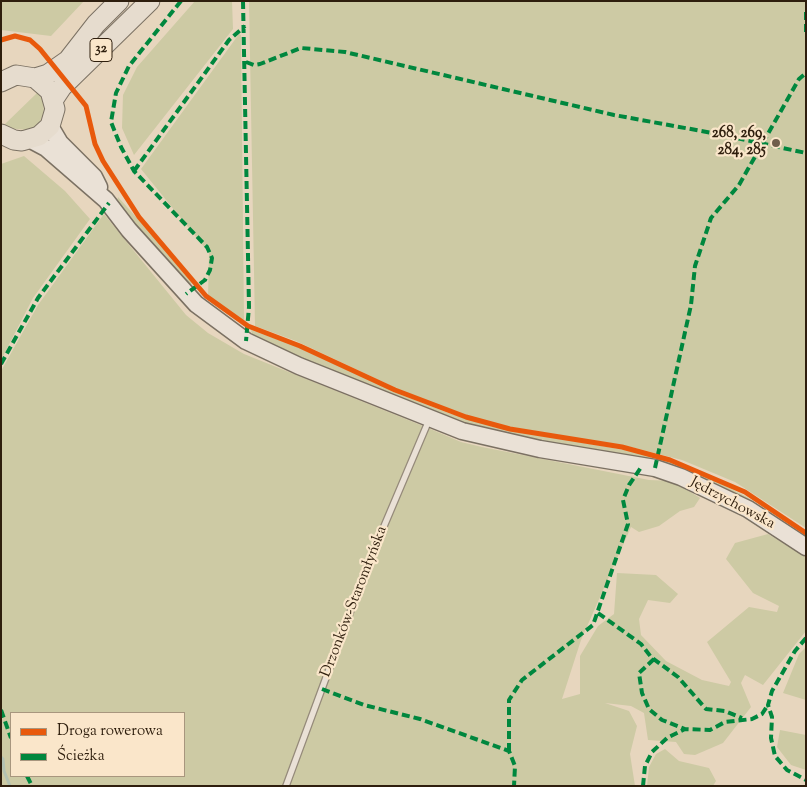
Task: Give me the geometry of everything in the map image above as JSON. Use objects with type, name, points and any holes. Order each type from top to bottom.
[{"type":"main road","name":"32","points":[[3,79],[26,75],[35,78],[48,74],[68,60],[96,24],[118,1]]},
{"type":"main road","name":"32","points":[[50,126],[55,108],[54,100],[62,87],[150,1]]},
{"type":"main road","points":[[35,78],[46,86],[54,100]]},
{"type":"main road","points":[[12,140],[39,136],[50,126],[60,143],[94,177],[106,200]]},
{"type":"main road","points":[[12,140],[46,148],[106,200]]},
{"type":"main road","name":"Jędrzychowska","points":[[106,200],[129,230],[182,291],[212,318],[246,341],[299,366],[462,431],[540,449],[654,468],[697,484],[748,509],[806,547]]},
{"type":"lane","name":"Drzonków-Staromłyńska","points":[[286,786],[368,564],[430,419]]},
{"type":"shaded area","points":[[1,1],[84,1],[51,36],[1,30]]},
{"type":"shaded area","points":[[195,1],[232,1],[233,29],[134,155],[122,128],[123,95],[137,67]]},
{"type":"shaded area","points":[[249,1],[806,1],[806,528],[735,482],[682,460],[631,447],[511,427],[467,416],[413,396],[296,341],[255,326]]},
{"type":"shaded area","points":[[239,34],[241,35],[244,322],[208,297],[209,253],[141,169]]},
{"type":"shaded area","points":[[38,92],[43,100],[44,113],[38,125],[29,130],[6,128],[4,125]]},
{"type":"shaded area","points":[[24,156],[65,191],[90,219],[33,298],[1,360],[1,164]]},
{"type":"shaded area","points":[[118,197],[192,283],[189,285],[116,205]]},
{"type":"shaded area","points":[[104,214],[186,315],[208,333],[244,354],[423,426],[366,562],[283,786],[1,786],[1,371],[38,305]]},
{"type":"shaded area","points":[[251,330],[293,345],[402,395],[451,414],[515,431],[636,452],[651,456],[651,459],[650,461],[483,431],[253,339]]},
{"type":"shaded area","points":[[428,428],[461,442],[482,447],[649,480],[673,481],[700,498],[694,507],[680,511],[659,526],[639,532],[631,527],[581,640],[562,699],[580,694],[580,656],[598,626],[614,614],[617,573],[656,575],[678,594],[670,603],[648,600],[639,619],[641,635],[666,661],[702,680],[729,686],[731,682],[707,642],[749,607],[777,612],[779,606],[753,593],[726,559],[735,543],[768,534],[806,557],[806,631],[763,685],[745,675],[741,683],[751,707],[723,743],[695,755],[684,754],[676,742],[648,740],[644,713],[631,706],[605,703],[629,711],[637,726],[630,754],[635,786],[289,786],[372,564]]},
{"type":"shaded area","points":[[661,459],[696,471],[747,497],[806,536],[806,542],[665,465]]},
{"type":"shaded area","points":[[806,647],[806,700],[783,693],[799,654]]},
{"type":"shaded area","points":[[780,730],[806,735],[806,770],[791,765],[777,747]]},
{"type":"shaded area","points":[[665,749],[679,761],[709,768],[716,781],[713,786],[647,786],[649,767],[656,754]]},
{"type":"waterway","points":[[1,757],[10,786]]},
{"type":"marked path","points":[[181,1],[129,66],[116,93],[111,122],[121,147],[134,171],[207,247],[212,258],[210,270],[205,280],[186,294]]},
{"type":"marked path","points":[[243,1],[249,307],[246,341]]},
{"type":"marked path","points":[[806,12],[806,35]]},
{"type":"marked path","points":[[134,171],[229,40],[245,26]]},
{"type":"marked path","points":[[246,62],[254,65],[260,64],[301,48],[345,52],[614,115],[718,134],[806,153]]},
{"type":"marked path","points":[[655,468],[691,305],[695,266],[711,218],[739,185],[799,79],[806,73]]},
{"type":"marked path","points":[[1,364],[38,298],[109,203]]},
{"type":"marked path","points":[[509,751],[509,700],[522,680],[593,625],[628,524],[623,500],[629,485],[642,466]]},
{"type":"marked path","points":[[598,613],[641,644],[651,657],[678,677],[706,709],[725,711],[742,718]]},
{"type":"marked path","points":[[806,638],[795,651],[772,691],[768,705],[772,717],[771,738],[775,756],[787,770],[806,780]]},
{"type":"marked path","points":[[654,659],[639,673],[642,693],[649,709],[662,720],[685,729]]},
{"type":"marked path","points":[[322,689],[364,705],[420,719],[509,751],[515,766],[514,786]]},
{"type":"marked path","points":[[643,786],[645,766],[652,752],[667,738],[685,729],[710,730],[725,722],[752,719],[762,714],[768,705]]},
{"type":"marked path","points":[[1,710],[10,735]]},
{"type":"marked path","points":[[28,777],[32,786]]},
{"type":"cycle path","points":[[1,40],[15,36],[30,40],[40,49],[86,106],[95,144],[103,161],[139,217],[206,296],[248,326],[300,346],[395,390],[466,417],[510,429],[622,447],[670,460],[745,492],[806,533]]},
{"type":"place","name":"268, 269, 284, 285","points":[[776,143]]}]
